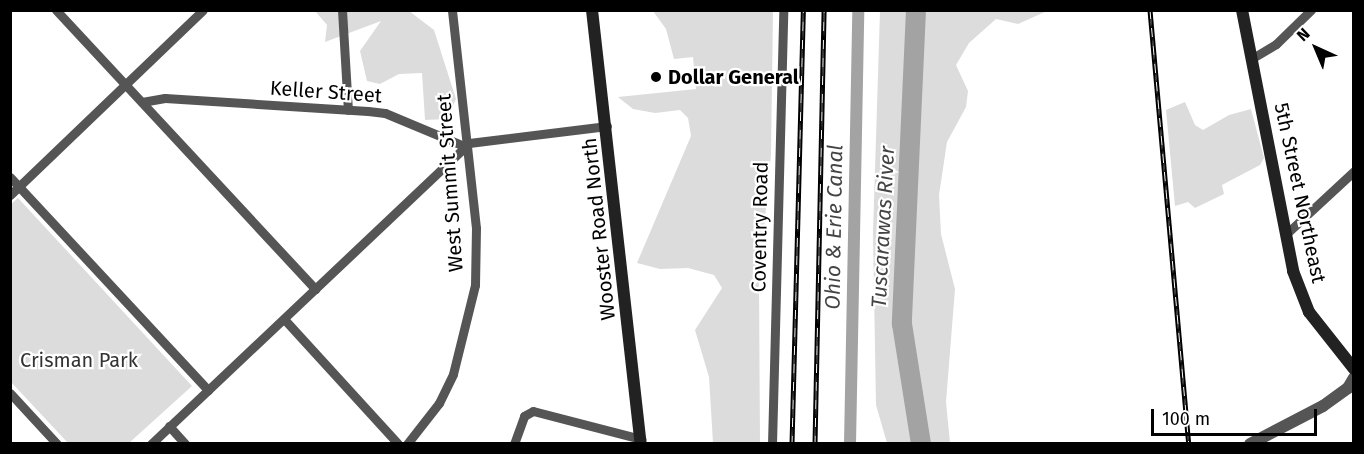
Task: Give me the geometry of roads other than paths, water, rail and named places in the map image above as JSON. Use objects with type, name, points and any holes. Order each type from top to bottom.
[{"type":"main road","name":"Wooster Road North","points":[[592,10],[607,126],[641,441]]},
{"type":"main road","name":"5th Street Northeast","points":[[1242,10],[1293,271],[1309,312],[1353,369]]},
{"type":"street","points":[[56,10],[315,289]]},
{"type":"street","points":[[10,195],[203,10]]},
{"type":"street","points":[[342,10],[348,110]]},
{"type":"street","name":"West Summit Street","points":[[407,444],[439,403],[453,374],[476,285],[476,228],[464,146],[462,88],[452,10]]},
{"type":"street","name":"Coventry Road","points":[[772,444],[783,10]]},
{"type":"street","points":[[1251,59],[1276,44],[1311,10]]},
{"type":"street","name":"Keller Street","points":[[142,102],[165,98],[385,113],[464,146]]},
{"type":"street","points":[[151,444],[464,146],[478,140],[607,126]]},
{"type":"street","points":[[1285,235],[1353,171]]},
{"type":"street","points":[[10,177],[208,390]]},
{"type":"street","points":[[284,319],[398,444]]},
{"type":"street","points":[[1250,444],[1323,405],[1348,388],[1353,378]]},
{"type":"street","points":[[10,393],[57,444]]},
{"type":"street","points":[[514,444],[518,426],[528,412],[641,441]]},
{"type":"street","points":[[169,426],[185,444]]},
{"type":"waterway","name":"Ohio & Erie Canal","points":[[850,444],[858,10]]},
{"type":"waterway","name":"Tuscarawas River","points":[[916,10],[902,324],[921,444]]},
{"type":"railway","points":[[792,444],[803,10]]},
{"type":"railway","points":[[815,444],[824,10]]},
{"type":"railway","points":[[1150,10],[1189,444]]},
{"type":"place","name":"Dollar General","points":[[656,77]]},
{"type":"park label","name":"Crisman Park","points":[[79,360]]}]
